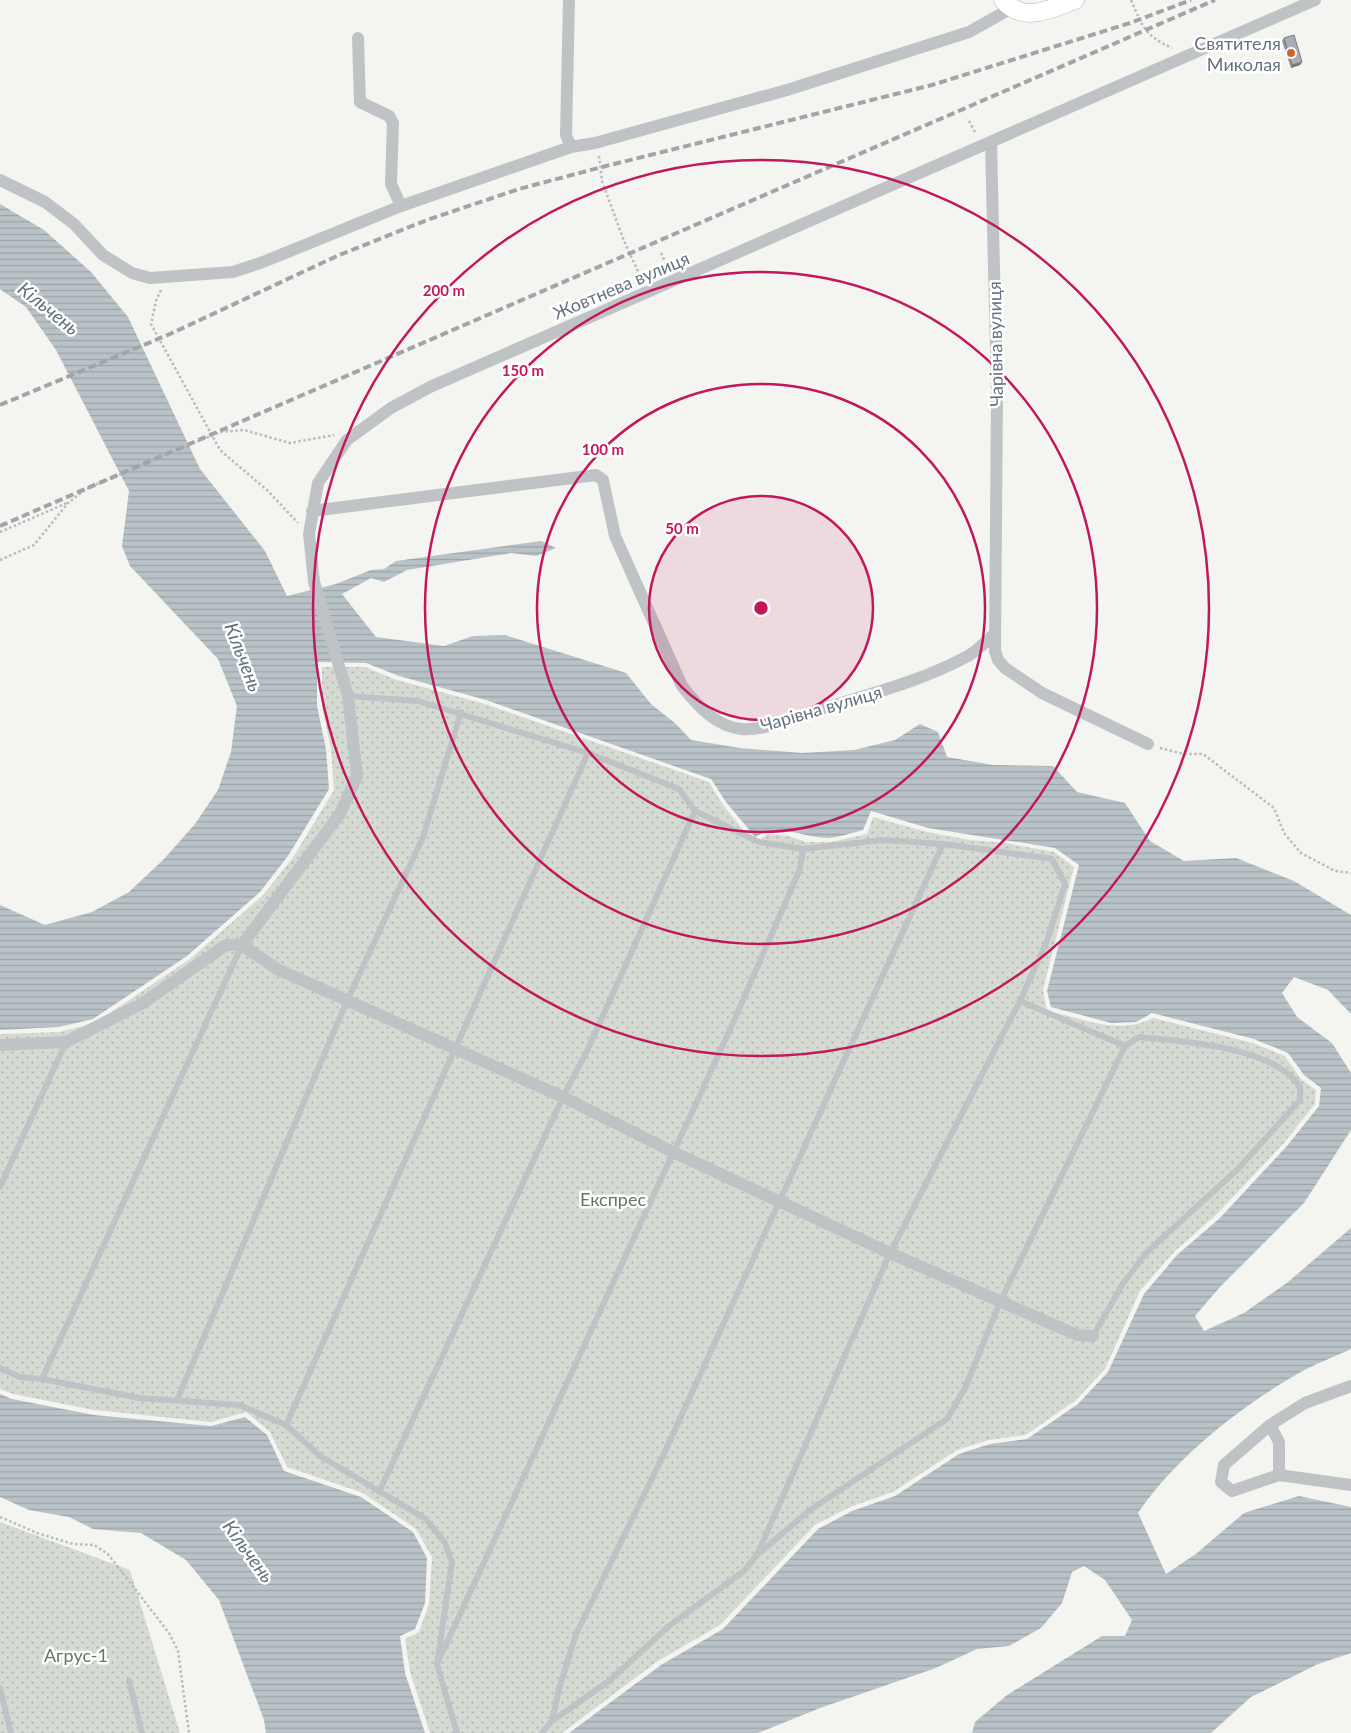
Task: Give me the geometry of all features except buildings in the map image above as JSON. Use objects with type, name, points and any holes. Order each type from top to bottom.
[{"type":"street","points":[[569,0],[566,136],[571,147]]},
{"type":"street","points":[[0,180],[45,202],[74,224],[103,255],[132,273],[150,278],[233,272],[263,262],[401,206],[571,147],[595,143],[788,90],[969,32],[1006,4],[1027,14],[1075,0]]},
{"type":"street","name":"Жовтнева вулиця","points":[[242,944],[340,814],[357,776],[348,696],[314,582],[309,534],[318,483],[347,440],[391,408],[430,387],[1315,0]]},
{"type":"street","points":[[358,38],[360,102],[389,116],[393,123],[392,184],[401,206]]},
{"type":"street","name":"Чарівна вулиця","points":[[991,143],[997,393],[994,634],[998,660],[1005,668],[1042,693],[1148,744]]},
{"type":"street","name":"Чарівна вулиця","points":[[312,511],[596,475],[603,480],[615,536],[682,686],[696,704],[710,716],[724,724],[741,729],[759,728],[906,683],[968,656],[994,634]]},
{"type":"street","points":[[0,1045],[66,1042],[143,1003],[226,946],[242,944],[277,969],[563,1097],[673,1152],[890,1253],[1078,1335],[1093,1336]]},
{"type":"street","points":[[1351,1386],[1305,1403],[1270,1425],[1224,1465],[1221,1482],[1232,1491],[1279,1475],[1351,1485]]},
{"type":"street","points":[[1270,1425],[1279,1442],[1279,1475]]},
{"type":"lane","points":[[348,696],[418,701],[461,712],[588,753],[679,789],[695,811],[760,842],[803,850],[883,840],[943,844],[1052,859],[1065,884],[1047,941],[1020,1001],[890,1253],[756,1555],[744,1571],[669,1626],[609,1681],[552,1721],[542,1733]]},
{"type":"lane","points":[[177,1400],[347,1001],[423,837],[461,712]]},
{"type":"lane","points":[[286,1425],[588,753]]},
{"type":"lane","points":[[379,1492],[563,1097],[587,1052],[695,811]]},
{"type":"lane","points":[[552,1721],[576,1634],[662,1458],[943,844]]},
{"type":"lane","points":[[437,1664],[673,1152],[800,869],[803,850]]},
{"type":"lane","points":[[42,1379],[242,944]]},
{"type":"lane","points":[[1020,1001],[1125,1046]]},
{"type":"lane","points":[[756,1555],[810,1510],[947,1419],[965,1388],[1000,1302],[1125,1046],[1139,1037],[1221,1045],[1284,1069],[1300,1087],[1300,1100],[1238,1169],[1146,1253],[1122,1285],[1093,1336]]},
{"type":"lane","points":[[0,1187],[66,1042]]},
{"type":"lane","points":[[0,1368],[20,1377],[42,1379],[139,1398],[239,1405],[286,1425],[320,1456],[426,1518],[445,1543],[452,1562],[437,1664],[457,1733]]},
{"type":"lane","points":[[129,1682],[142,1733]]},
{"type":"lane","points":[[0,1688],[11,1733]]},
{"type":"path","points":[[1131,0],[1145,31],[1158,42],[1187,55]]},
{"type":"path","points":[[969,121],[978,138]]},
{"type":"path","points":[[595,143],[602,167],[602,180],[624,241],[648,292]]},
{"type":"path","points":[[661,253],[668,268]]},
{"type":"path","points":[[167,277],[156,301],[151,324],[220,450],[268,492],[309,534]]},
{"type":"path","points":[[0,560],[34,545],[68,503],[86,489],[220,432],[244,430],[290,443],[328,435],[353,435]]},
{"type":"path","points":[[0,532],[68,503]]},
{"type":"path","points":[[1148,744],[1184,754],[1203,754],[1274,808],[1284,833],[1301,852],[1335,871],[1351,873]]},
{"type":"path","points":[[0,1517],[37,1534],[61,1539],[73,1544],[94,1544],[108,1554],[169,1633],[178,1651],[189,1733]]},
{"type":"green space","name":"Експрес","points":[[322,667],[365,667],[397,680],[485,704],[709,782],[723,805],[754,843],[768,834],[789,836],[806,842],[831,842],[867,834],[873,817],[927,832],[1054,852],[1074,867],[1043,990],[1047,1011],[1113,1026],[1140,1023],[1153,1018],[1253,1043],[1285,1056],[1301,1079],[1316,1090],[1315,1104],[1284,1143],[1217,1214],[1174,1252],[1140,1291],[1105,1369],[1076,1400],[1026,1435],[989,1440],[957,1450],[893,1492],[850,1507],[815,1525],[720,1625],[658,1661],[562,1733],[430,1733],[410,1672],[405,1639],[419,1632],[429,1604],[432,1557],[416,1529],[363,1493],[287,1467],[270,1432],[246,1412],[211,1422],[94,1410],[13,1394],[0,1389],[0,1034],[60,1032],[95,1023],[190,959],[263,895],[292,859],[334,790],[331,749],[322,706]]},
{"type":"green space","name":"Агрус-1","points":[[0,1522],[130,1570],[180,1733],[0,1733]]},
{"type":"water","name":"Кільчень","points":[[0,204],[44,230],[91,272],[128,317],[200,469],[265,551],[287,596],[336,584],[371,570],[384,569],[396,561],[541,541],[556,548],[536,556],[511,553],[407,570],[384,582],[371,578],[342,594],[376,637],[444,646],[473,636],[505,635],[626,673],[651,704],[676,724],[691,740],[740,748],[802,753],[854,750],[895,740],[920,724],[938,732],[947,757],[993,765],[1053,766],[1077,792],[1125,803],[1150,841],[1184,861],[1236,858],[1294,881],[1351,915],[1351,1014],[1328,990],[1294,977],[1282,993],[1297,1017],[1332,1043],[1351,1073],[1351,1130],[1304,1203],[1220,1287],[1195,1316],[1204,1331],[1244,1313],[1288,1282],[1351,1228],[1351,1349],[1299,1373],[1232,1417],[1171,1472],[1138,1513],[1166,1574],[1197,1553],[1244,1513],[1299,1496],[1351,1507],[1351,1653],[1318,1664],[1251,1697],[1211,1733],[972,1733],[975,1722],[1007,1695],[1102,1636],[1125,1636],[1132,1620],[1105,1580],[1084,1566],[1072,1572],[1062,1603],[1041,1628],[1009,1646],[977,1649],[936,1668],[820,1708],[758,1733],[569,1733],[661,1665],[723,1629],[818,1529],[852,1511],[895,1496],[959,1454],[990,1444],[1027,1439],[1078,1404],[1108,1372],[1144,1294],[1177,1255],[1220,1218],[1287,1146],[1319,1106],[1321,1088],[1304,1075],[1288,1053],[1254,1039],[1152,1013],[1136,1022],[1111,1023],[1051,1007],[1047,991],[1079,865],[1055,848],[928,828],[871,811],[863,830],[841,836],[828,838],[773,831],[755,837],[726,802],[711,779],[486,700],[399,676],[366,663],[317,662],[317,706],[326,749],[329,789],[288,856],[260,892],[187,956],[93,1019],[59,1027],[0,1030],[0,905],[45,925],[92,912],[129,892],[164,859],[195,824],[218,790],[231,752],[237,706],[218,659],[130,566],[122,546],[129,491],[56,350],[26,307],[0,289]]},
{"type":"water","name":"Кільчень","points":[[0,1394],[12,1399],[94,1415],[211,1426],[245,1417],[267,1435],[284,1471],[361,1497],[413,1532],[427,1558],[425,1603],[415,1629],[400,1636],[405,1673],[425,1733],[266,1733],[264,1720],[219,1600],[186,1560],[141,1533],[93,1529],[69,1517],[29,1510],[0,1497]]},
{"type":"railway","points":[[0,405],[170,334],[337,256],[427,220],[519,189],[932,85],[1130,23],[1191,0]]},
{"type":"railway","points":[[0,526],[1215,0]]},
{"type":"place","name":"Святителя Миколая","points":[[1291,53]]}]
